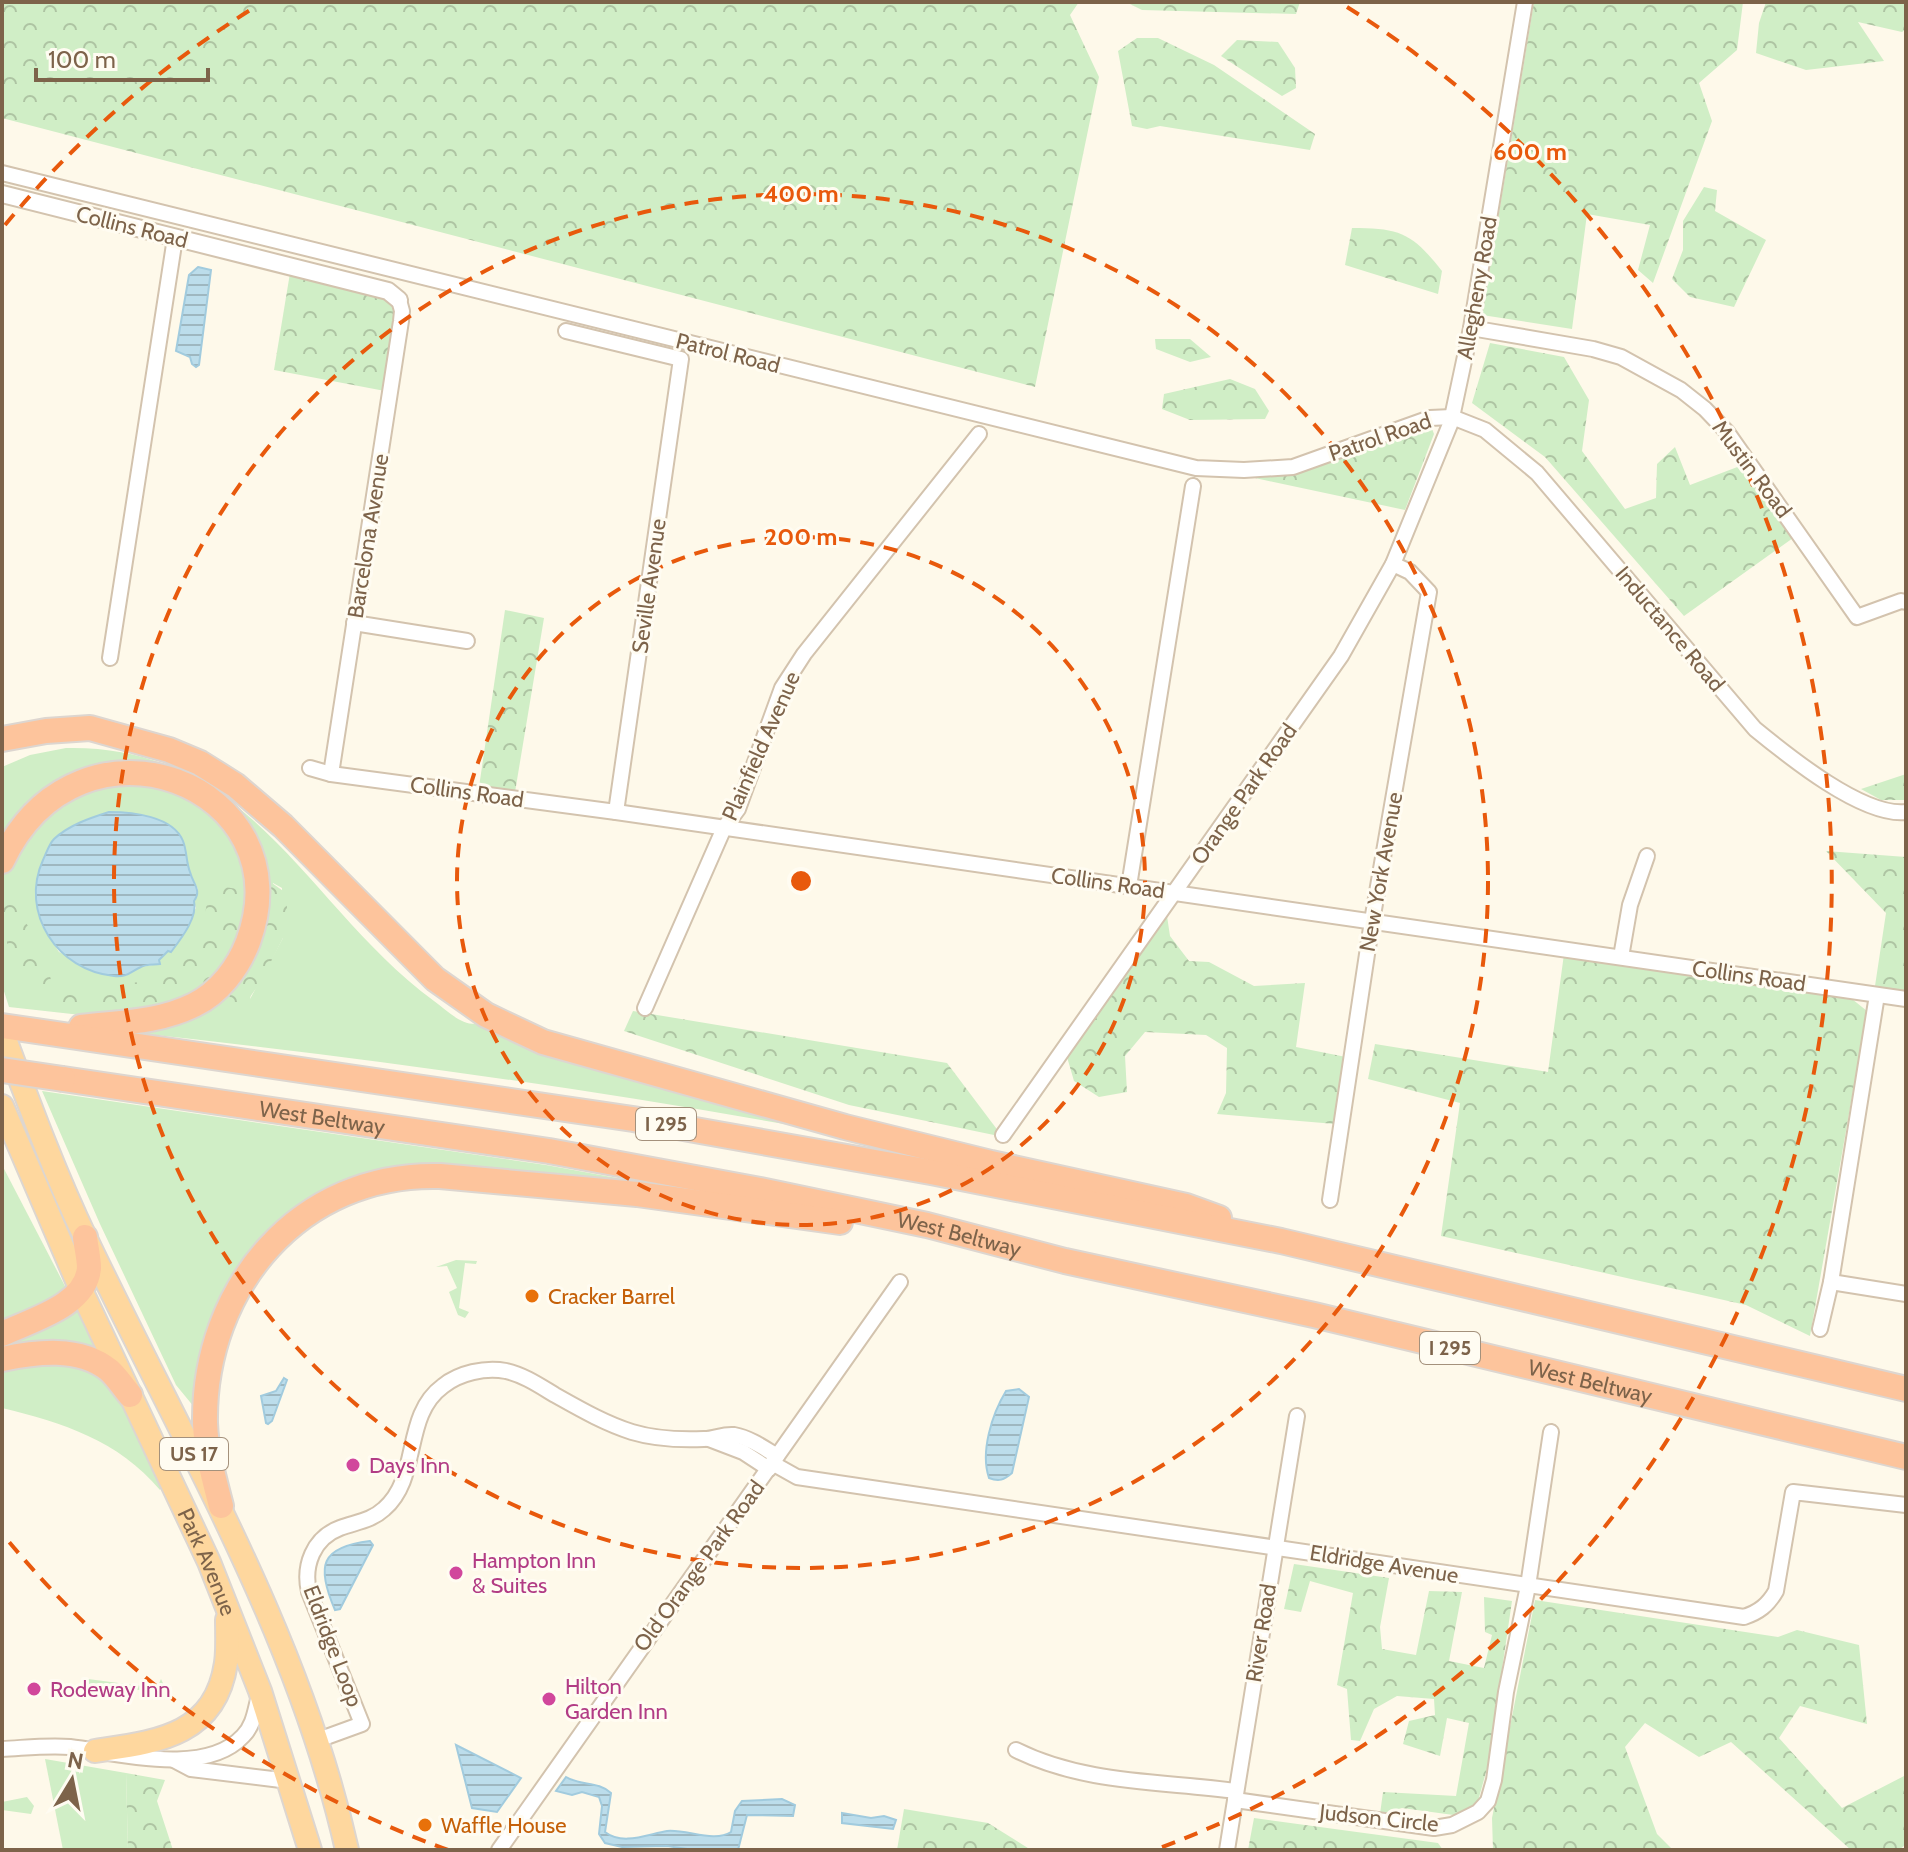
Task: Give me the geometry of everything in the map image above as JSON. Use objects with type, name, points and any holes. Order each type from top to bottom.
[{"type":"highway","points":[[2,739],[90,728],[169,750],[200,763],[235,785],[283,826],[435,979],[486,1015],[517,1031],[570,1051],[845,1127],[1186,1206],[1281,1241]]},
{"type":"highway","points":[[2,755],[55,740],[111,736]]},
{"type":"highway","points":[[2,861],[32,816],[66,790],[94,778],[120,772],[141,772],[179,781],[207,797],[230,819],[253,867],[257,890],[254,926],[236,966],[210,995],[197,1004],[164,1017],[46,1032]]},
{"type":"highway","name":"West Beltway","points":[[2,1029],[46,1032],[648,1121],[931,1172],[1281,1241],[1906,1389]]},
{"type":"highway","name":"US 17","points":[[2,1029],[85,1237]]},
{"type":"highway","name":"West Beltway","points":[[2,1070],[549,1151],[760,1190],[927,1225],[993,1243],[1314,1315],[1906,1457]]},
{"type":"highway","name":"Park Avenue","points":[[2,1106],[81,1290],[209,1562],[260,1691],[310,1850]]},
{"type":"highway","points":[[221,1506],[205,1424],[208,1381],[224,1318],[246,1277],[282,1234],[314,1208],[361,1186],[412,1176],[512,1181],[637,1194],[993,1243]]},
{"type":"highway","points":[[2,1334],[65,1304],[81,1290],[89,1266],[85,1237]]},
{"type":"highway","name":"Park Avenue","points":[[85,1237],[221,1506],[270,1616],[318,1740],[347,1850]]},
{"type":"highway","points":[[2,1359],[52,1352],[68,1354],[108,1370],[130,1395]]},
{"type":"highway","points":[[95,1751],[152,1742],[178,1734],[196,1722],[211,1705],[220,1684],[226,1663],[228,1611]]},
{"type":"highway","points":[[260,1691],[293,1675]]},
{"type":"street","name":"Allegheny Road","points":[[1393,564],[1452,417],[1471,328],[1525,2]]},
{"type":"street","name":"Patrol Road","points":[[2,173],[1196,468],[1244,470],[1293,467],[1430,418],[1452,417]]},
{"type":"street","name":"Collins Road","points":[[2,194],[388,291],[399,300]]},
{"type":"street","points":[[110,658],[175,238]]},
{"type":"street","name":"Barcelona Avenue","points":[[331,774],[401,321],[399,300]]},
{"type":"street","name":"Mustin Road","points":[[1471,328],[1593,349],[1621,357],[1658,375],[1705,409],[1727,432],[1857,617],[1901,601],[1906,602]]},
{"type":"street","name":"Seville Avenue","points":[[566,331],[681,359],[616,812]]},
{"type":"street","name":"Inductance Road","points":[[1452,417],[1485,430],[1537,473],[1755,729],[1782,752],[1862,803],[1885,811],[1906,812]]},
{"type":"street","name":"Plainfield Avenue","points":[[645,1008],[724,828],[738,809],[782,688],[804,654],[979,434]]},
{"type":"street","points":[[1129,886],[1193,486]]},
{"type":"street","name":"Orange Park Road","points":[[1003,1135],[1341,656],[1393,564]]},
{"type":"street","name":"New York Avenue","points":[[1330,1200],[1372,921],[1429,592],[1410,572],[1393,564]]},
{"type":"street","points":[[354,623],[467,641]]},
{"type":"street","name":"Collins Road","points":[[310,768],[331,774],[616,812],[1906,999]]},
{"type":"street","points":[[1621,957],[1630,905],[1647,856]]},
{"type":"street","points":[[1820,1329],[1831,1282],[1877,995]]},
{"type":"street","name":"Old Orange Park Road","points":[[499,1850],[900,1282]]},
{"type":"street","points":[[1831,1282],[1906,1294]]},
{"type":"street","name":"Eldridge Loop","points":[[318,1740],[362,1724],[309,1592],[306,1572],[309,1560],[329,1534],[367,1521],[394,1500],[403,1480],[417,1420],[432,1396],[444,1384],[478,1371],[507,1372],[522,1376],[611,1425],[656,1437],[709,1439],[773,1463]]},
{"type":"street","name":"River Road","points":[[1227,1850],[1297,1416]]},
{"type":"street","name":"Judson Circle","points":[[1016,1750],[1043,1763],[1128,1781],[1434,1828],[1452,1825],[1478,1812],[1488,1801],[1494,1780],[1551,1432]]},
{"type":"street","name":"Eldridge Avenue","points":[[773,1463],[797,1477],[1744,1617],[1756,1613],[1769,1602],[1780,1581],[1793,1492],[1906,1505]]},
{"type":"street","points":[[2,1749],[61,1746],[174,1760],[207,1757],[230,1747],[243,1736],[252,1724],[260,1691]]},
{"type":"street","points":[[174,1760],[191,1769],[289,1781]]},
{"type":"green space","points":[[2,2],[1079,2],[1070,15],[1099,77],[1035,387],[2,118]]},
{"type":"green space","points":[[1126,2],[1300,2],[1296,14],[1142,10]]},
{"type":"green space","points":[[1534,2],[1743,2],[1737,50],[1699,83],[1712,121],[1653,283],[1638,270],[1650,225],[1587,214],[1572,329],[1482,315]]},
{"type":"green space","points":[[1766,2],[1906,2],[1906,29],[1902,32],[1858,22],[1884,61],[1806,70],[1756,53],[1759,23]]},
{"type":"green space","points":[[1137,38],[1158,38],[1214,65],[1315,134],[1310,150],[1160,126],[1147,129],[1132,126],[1118,51]]},
{"type":"green space","points":[[1237,40],[1278,42],[1295,68],[1296,88],[1282,96],[1221,56]]},
{"type":"green space","points":[[1704,187],[1717,190],[1715,211],[1766,240],[1734,307],[1690,297],[1672,279],[1683,250],[1683,221]]},
{"type":"green space","points":[[1352,228],[1382,229],[1413,241],[1442,271],[1438,294],[1345,265]]},
{"type":"green space","points":[[290,273],[377,294],[389,303],[395,312],[385,391],[274,370]]},
{"type":"green space","points":[[1155,339],[1190,339],[1211,357],[1190,362],[1156,349]]},
{"type":"green space","points":[[1490,343],[1564,357],[1589,400],[1582,451],[1625,509],[1656,498],[1657,464],[1675,447],[1690,485],[1740,466],[1793,538],[1684,616],[1545,457],[1472,403]]},
{"type":"green space","points":[[1230,379],[1255,389],[1269,411],[1265,419],[1190,420],[1162,409],[1164,394]]},
{"type":"green space","points":[[1431,426],[1434,434],[1405,510],[1255,478],[1302,472]]},
{"type":"green space","points":[[505,610],[544,618],[515,792],[479,787]]},
{"type":"green space","points":[[66,748],[130,754],[184,773],[230,802],[272,838],[389,963],[464,1022],[537,1048],[806,1128],[472,1074],[137,1033],[191,1012],[258,924],[226,808],[104,769],[2,851],[2,767],[30,755]],"holes":[[[273,883],[282,888],[283,938],[250,999]]]},
{"type":"green space","points":[[1906,774],[1906,800],[1881,800],[1861,789]]},
{"type":"green space","points":[[155,779],[219,816],[245,865],[246,922],[212,982],[180,1002],[99,1017],[9,1007],[2,985],[2,871],[23,834],[81,788]],"holes":[[[182,840],[190,873],[198,889],[194,901],[196,908],[159,964],[141,967],[125,976],[113,976],[59,952],[42,926],[36,889]]]},
{"type":"green space","points":[[1826,851],[1906,857],[1906,991],[1875,986],[1886,913]]},
{"type":"green space","points":[[272,883],[286,893],[288,923],[260,983],[245,1004],[235,1007],[228,990],[261,932]]},
{"type":"green space","points":[[225,887],[243,890],[243,924],[228,961],[195,992],[148,1007],[94,1015],[46,1009],[10,962],[2,909],[11,901],[39,942],[54,989],[102,992],[158,976],[198,949],[209,893]]},
{"type":"green space","points":[[1167,916],[1170,936],[1189,961],[1209,962],[1254,986],[1305,983],[1296,1047],[1346,1057],[1335,1124],[1217,1114],[1226,1093],[1227,1048],[1206,1035],[1145,1032],[1125,1056],[1127,1092],[1099,1097],[1074,1081],[1067,1057]]},
{"type":"green space","points":[[1564,954],[1847,995],[1867,1011],[1810,1336],[1746,1305],[1441,1236],[1460,1103],[1368,1079],[1375,1044],[1548,1072]]},
{"type":"green space","points":[[633,1011],[947,1063],[999,1132],[994,1135],[849,1105],[624,1031]]},
{"type":"green space","points":[[42,1091],[546,1165],[628,1180],[626,1188],[405,1171],[270,1237],[199,1413],[176,1385]]},
{"type":"green space","points":[[2,1165],[66,1292],[2,1326]]},
{"type":"green space","points":[[456,1260],[477,1261],[476,1264],[465,1263],[459,1308],[469,1312],[465,1318],[458,1315],[449,1292],[457,1288],[447,1266],[436,1267]]},
{"type":"green space","points":[[75,1305],[162,1487],[160,1490],[144,1473],[108,1446],[68,1427],[2,1408],[2,1339]]},
{"type":"green space","points":[[1294,1564],[1389,1578],[1380,1627],[1382,1649],[1416,1655],[1429,1591],[1462,1592],[1449,1661],[1484,1668],[1492,1635],[1485,1632],[1484,1597],[1512,1601],[1488,1765],[1478,1801],[1461,1816],[1402,1808],[1380,1814],[1383,1792],[1456,1796],[1469,1723],[1447,1718],[1440,1756],[1403,1744],[1409,1721],[1435,1715],[1434,1699],[1397,1696],[1374,1709],[1360,1741],[1351,1740],[1347,1689],[1337,1685],[1353,1593],[1310,1581],[1301,1612],[1284,1609]]},
{"type":"green space","points":[[1535,1600],[1778,1637],[1797,1630],[1859,1645],[1867,1724],[1800,1706],[1779,1738],[1842,1808],[1906,1775],[1906,1844],[1899,1850],[1851,1850],[1731,1742],[1699,1757],[1645,1723],[1625,1747],[1657,1834],[1673,1850],[1493,1850],[1492,1818]]},
{"type":"green space","points":[[88,1679],[157,1688],[161,1679],[168,1694],[97,1684],[90,1693],[84,1691]]},
{"type":"green space","points":[[45,1759],[126,1773],[128,1850],[63,1850]]},
{"type":"green space","points":[[126,1773],[165,1780],[157,1801],[173,1850],[128,1850]]},
{"type":"green space","points":[[27,1797],[34,1806],[31,1814],[2,1810],[2,1802]]},
{"type":"green space","points":[[904,1809],[988,1823],[1031,1850],[897,1850]]},
{"type":"green space","points":[[1254,1818],[1438,1843],[1443,1850],[1248,1850]]},
{"type":"water","points":[[198,267],[211,270],[199,365],[196,367],[190,357],[176,351],[189,275]]},
{"type":"water","points":[[109,812],[151,817],[178,833],[197,890],[191,921],[171,952],[168,951],[159,960],[160,964],[143,966],[118,976],[94,972],[61,951],[48,936],[36,900],[37,880],[52,841],[73,826]]},
{"type":"water","points":[[284,1378],[287,1380],[272,1421],[268,1424],[261,1396],[276,1391]]},
{"type":"water","points":[[1019,1389],[1029,1397],[1012,1473],[1001,1480],[989,1478],[986,1457],[992,1422],[1006,1391]]},
{"type":"water","points":[[370,1541],[373,1545],[340,1609],[335,1610],[325,1582],[327,1561],[341,1548]]},
{"type":"water","points":[[456,1745],[521,1778],[497,1812],[472,1808]]},
{"type":"water","points":[[566,1777],[611,1793],[605,1832],[628,1839],[667,1831],[724,1835],[731,1832],[735,1811],[742,1801],[782,1799],[795,1805],[793,1816],[747,1815],[738,1850],[622,1847],[605,1843],[599,1834],[602,1806],[599,1797],[582,1792],[572,1795],[556,1791]]},
{"type":"water","points":[[842,1813],[871,1818],[884,1816],[896,1820],[893,1829],[842,1823]]},
{"type":"place","name":"Cracker Barrel","points":[[532,1296]]},
{"type":"place","name":"Days Inn","points":[[353,1465]]},
{"type":"place","name":"Hampton Inn & Suites","points":[[456,1573]]},
{"type":"place","name":"Rodeway Inn","points":[[34,1689]]},
{"type":"place","name":"Hilton Garden Inn","points":[[549,1699]]},
{"type":"place","name":"Waffle House","points":[[425,1825]]}]
